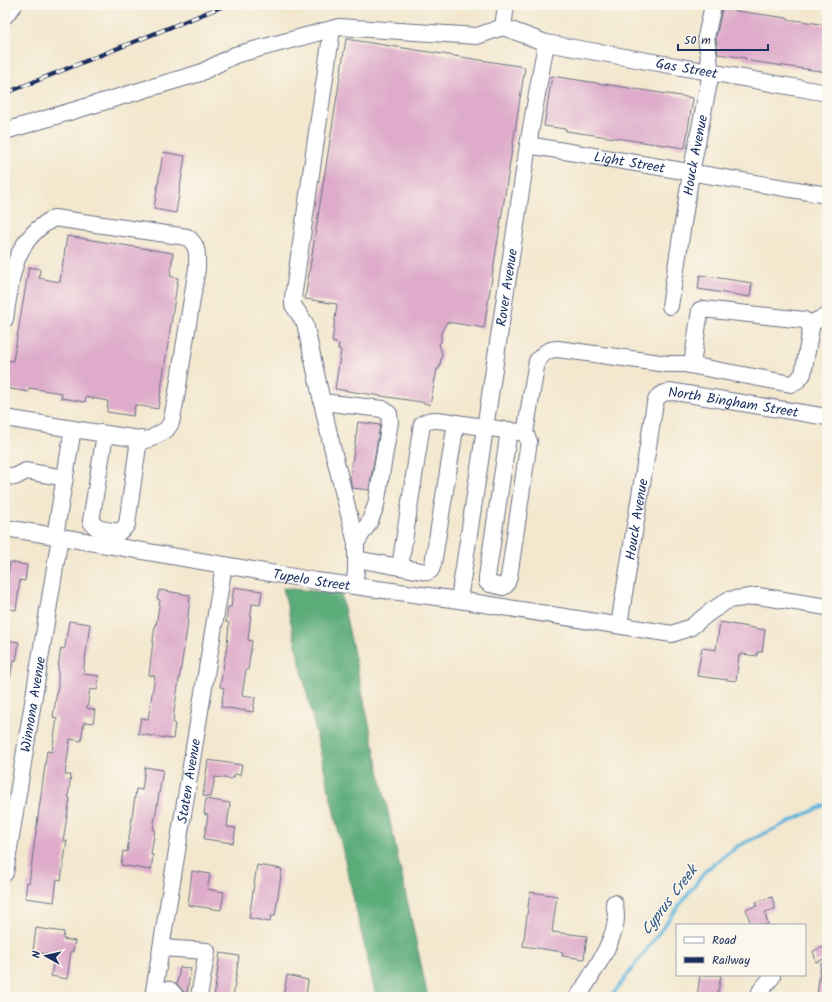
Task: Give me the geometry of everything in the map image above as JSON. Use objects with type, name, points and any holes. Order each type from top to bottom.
[{"type":"street","points":[[5,16],[14,5]]},
{"type":"street","points":[[503,27],[506,5]]},
{"type":"street","name":"Houck Avenue","points":[[670,306],[691,173],[711,73],[706,37],[713,5]]},
{"type":"street","points":[[5,131],[200,73],[234,55],[339,27],[477,36],[503,27],[546,43]]},
{"type":"street","points":[[332,29],[293,298],[294,305],[305,323],[328,434],[356,543],[354,586]]},
{"type":"street","name":"Gas Street","points":[[546,43],[827,93]]},
{"type":"street","name":"Rover Avenue","points":[[459,600],[528,145],[546,43]]},
{"type":"street","name":"Light Street","points":[[528,145],[827,196]]},
{"type":"street","points":[[5,319],[14,264],[21,248],[30,236],[44,223],[54,218],[187,237],[194,242],[196,247],[197,268],[176,398],[171,423],[166,430],[146,440],[5,418]]},
{"type":"street","points":[[509,430],[487,577],[487,582],[490,584],[504,587],[509,577],[529,441],[526,433],[537,361],[545,352],[550,349],[558,349],[667,364],[692,365],[791,384],[796,382],[803,374],[811,328],[804,320],[703,309],[700,310],[692,365]]},
{"type":"street","points":[[809,324],[827,316]]},
{"type":"street","name":"North Bingham Street","points":[[653,414],[657,398],[663,393],[670,392],[827,417]]},
{"type":"street","points":[[322,402],[383,409],[389,414],[390,422],[376,505],[370,521],[356,543]]},
{"type":"street","name":"Houck Avenue","points":[[619,625],[653,414]]},
{"type":"street","points":[[400,567],[422,424],[427,420],[435,419],[526,433]]},
{"type":"street","points":[[356,559],[427,572],[431,570],[456,422]]},
{"type":"street","name":"Winnona Avenue","points":[[5,873],[58,536],[73,429]]},
{"type":"street","points":[[105,434],[91,521],[93,526],[97,528],[119,532],[125,528],[127,524],[139,439]]},
{"type":"street","points":[[5,475],[15,477],[26,471],[65,478]]},
{"type":"street","name":"Tupelo Street","points":[[5,528],[224,566],[459,600],[672,634],[691,627],[728,600],[758,596],[827,607]]},
{"type":"street","points":[[467,542],[492,545]]},
{"type":"street","name":"Staten Avenue","points":[[154,993],[224,566]]},
{"type":"street","points":[[578,997],[613,933],[616,916],[614,903]]},
{"type":"street","points":[[161,948],[207,951],[199,997]]},
{"type":"street","points":[[758,997],[761,990],[772,977]]},
{"type":"street","points":[[154,993],[170,990],[176,997]]},
{"type":"green space","points":[[283,588],[341,594],[428,997],[376,997]]},
{"type":"building","points":[[722,9],[827,25],[827,72],[756,62],[745,60],[746,58],[718,54],[716,37]]},
{"type":"building","points":[[346,39],[525,67],[484,328],[447,322],[441,333],[441,342],[439,344],[442,354],[439,369],[437,369],[430,405],[421,402],[335,389],[341,350],[338,349],[339,344],[332,342],[337,304],[305,299]]},
{"type":"building","points":[[552,76],[693,98],[685,148],[566,131],[566,129],[544,126]]},
{"type":"building","points":[[163,152],[185,156],[176,213],[154,209]]},
{"type":"building","points":[[67,236],[173,253],[170,276],[178,278],[158,409],[135,405],[133,416],[107,412],[108,401],[86,397],[85,402],[61,398],[62,393],[29,388],[28,392],[5,388],[5,370],[7,360],[13,361],[29,267],[40,269],[39,278],[60,282]]},
{"type":"building","points":[[700,275],[752,283],[750,297],[698,289]]},
{"type":"building","points":[[358,422],[380,425],[369,490],[352,488],[350,478]]},
{"type":"building","points":[[10,562],[27,565],[25,581],[20,580],[16,610],[5,608],[5,596]]},
{"type":"building","points":[[234,587],[262,591],[260,605],[252,604],[248,640],[252,641],[248,670],[246,670],[242,695],[255,697],[253,712],[221,707],[224,688],[220,687],[227,646],[229,623],[226,622],[228,607],[231,607]]},
{"type":"building","points":[[159,590],[190,595],[187,629],[174,712],[173,723],[175,723],[173,739],[138,734],[141,718],[148,719],[155,676],[149,675],[155,624],[156,625],[160,600],[157,599]]},
{"type":"building","points":[[69,621],[90,624],[83,674],[99,676],[97,690],[90,689],[87,708],[95,710],[93,723],[84,722],[81,741],[70,739],[65,775],[71,775],[68,797],[70,798],[63,841],[67,841],[61,880],[57,879],[54,902],[25,898],[27,882],[29,883],[47,751],[52,752],[57,718],[53,717],[58,685],[58,667],[61,648],[64,649],[65,647]]},
{"type":"building","points":[[720,622],[765,630],[762,652],[757,652],[757,656],[739,655],[736,681],[697,676],[702,648],[716,650]]},
{"type":"building","points":[[5,640],[19,642],[16,661],[13,660],[10,678],[5,678]]},
{"type":"building","points":[[208,760],[242,765],[240,775],[234,774],[234,778],[232,777],[232,779],[215,777],[211,797],[203,796]]},
{"type":"building","points":[[145,767],[163,770],[153,829],[155,829],[151,855],[153,855],[151,870],[121,865],[123,851],[127,852],[136,789],[142,790]]},
{"type":"building","points":[[206,799],[230,803],[227,827],[236,828],[233,843],[204,839],[208,815],[204,814]]},
{"type":"building","points":[[257,865],[282,869],[275,916],[271,916],[270,922],[249,918]]},
{"type":"building","points":[[192,871],[210,874],[207,889],[224,892],[221,910],[188,905]]},
{"type":"building","points":[[530,892],[557,896],[552,932],[587,936],[584,959],[562,956],[563,952],[523,946]]},
{"type":"building","points":[[772,897],[775,909],[765,912],[768,924],[751,924],[746,909],[757,906],[756,902]]},
{"type":"building","points":[[36,928],[64,932],[63,939],[75,941],[73,951],[71,951],[67,979],[51,976],[54,958],[46,956],[47,954],[33,952]]},
{"type":"building","points":[[827,946],[827,958],[816,962],[813,951]]},
{"type":"building","points":[[220,953],[239,956],[233,997],[214,997]]},
{"type":"building","points":[[821,963],[827,963],[827,996],[817,995]]},
{"type":"building","points":[[180,967],[191,968],[187,993],[184,992],[177,984]]},
{"type":"building","points":[[287,975],[308,980],[306,997],[283,997]]},
{"type":"building","points":[[700,976],[721,976],[717,997],[697,997]]},
{"type":"waterway","name":"Cyprus Creek","points":[[611,997],[706,870],[738,846],[827,804]]},
{"type":"railway","points":[[6,93],[226,5]]}]
